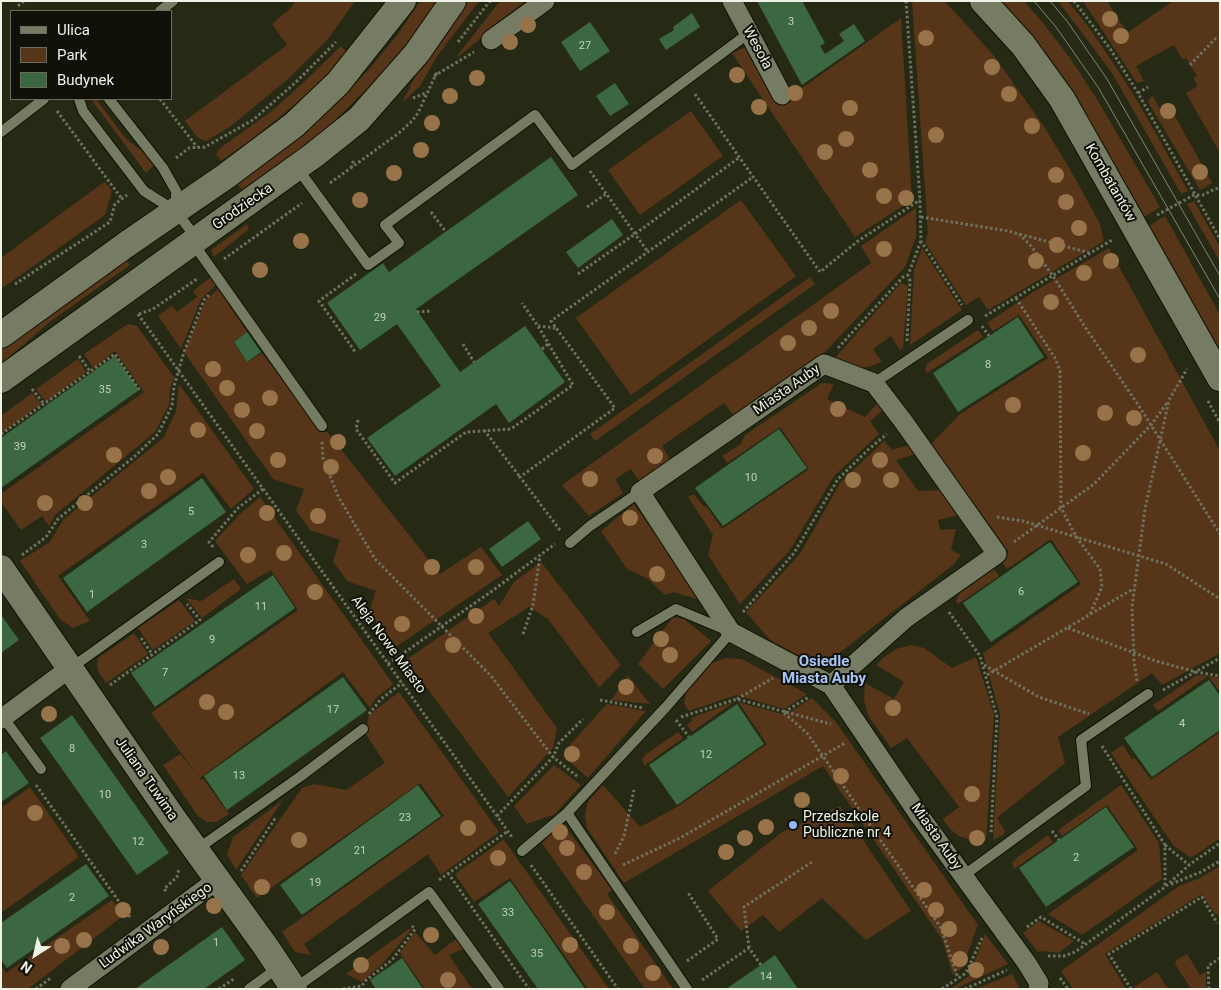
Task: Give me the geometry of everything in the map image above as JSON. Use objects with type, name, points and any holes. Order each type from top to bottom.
[{"type":"street","points":[[1,335],[294,125],[338,83],[403,1]]},
{"type":"street","name":"Grodziecka","points":[[1,380],[297,168],[359,119],[417,53],[453,1]]},
{"type":"street","points":[[491,40],[546,1]]},
{"type":"street","name":"Wesoła","points":[[732,1],[782,95]]},
{"type":"street","name":"Kombatantów","points":[[983,1],[1023,45],[1062,99],[1220,378]]},
{"type":"street","name":"Miasta Auby","points":[[874,383],[824,364],[640,492],[731,632],[832,685],[1039,983],[1038,989]]},
{"type":"street","points":[[832,685],[906,618],[997,554],[874,383]]},
{"type":"street","name":"Juliana Tuwima","points":[[11,562],[70,668],[196,851],[227,879],[266,947],[294,989]]},
{"type":"street","points":[[3,714],[70,668]]},
{"type":"street","name":"Ludwika Waryńskiego","points":[[70,989],[227,879]]},
{"type":"lane","points":[[161,10],[173,1]]},
{"type":"lane","points":[[297,168],[368,265],[399,243],[385,225],[535,115],[572,165],[749,33]]},
{"type":"lane","points":[[1,132],[43,100]]},
{"type":"lane","points":[[79,100],[83,111],[139,186],[176,211],[222,283],[322,426]]},
{"type":"lane","points":[[110,100],[163,168],[176,191],[176,211]]},
{"type":"lane","points":[[874,383],[968,320]]},
{"type":"lane","points":[[568,540],[640,492]]},
{"type":"lane","points":[[70,668],[219,562]]},
{"type":"lane","points":[[522,852],[567,813],[666,707],[731,632],[676,609],[637,632]]},
{"type":"lane","points":[[964,876],[1086,786],[1081,740],[1144,697]]},
{"type":"lane","points":[[3,714],[41,769]]},
{"type":"lane","points":[[196,851],[363,729]]},
{"type":"lane","points":[[567,813],[674,970],[691,986]]},
{"type":"lane","points":[[294,989],[429,892],[499,989]]},
{"type":"lane","points":[[249,989],[279,968]]},
{"type":"path","points":[[18,6],[24,1]]},
{"type":"path","points":[[906,1],[921,216],[921,241],[908,275],[910,281],[906,347],[912,358]]},
{"type":"path","points":[[1074,1],[1111,50],[1138,93],[1220,239]]},
{"type":"path","points":[[163,168],[189,148],[205,147],[253,120],[296,82],[339,38]]},
{"type":"path","points":[[1190,65],[1215,40],[1220,39]]},
{"type":"path","points":[[434,77],[459,62]]},
{"type":"path","points":[[1138,93],[1148,87]]},
{"type":"path","points":[[669,93],[679,105],[695,94],[820,272],[858,241],[920,200]]},
{"type":"path","points":[[161,100],[197,148]]},
{"type":"path","points":[[54,106],[122,199]]},
{"type":"path","points":[[578,274],[740,157]]},
{"type":"path","points":[[351,168],[354,159]]},
{"type":"path","points":[[580,159],[648,252]]},
{"type":"path","points":[[520,477],[615,408],[551,321],[753,177]]},
{"type":"path","points":[[15,284],[110,222],[115,204],[139,186]]},
{"type":"path","points":[[1194,195],[1203,195],[1220,188]]},
{"type":"path","points":[[588,207],[606,194]]},
{"type":"path","points":[[421,199],[446,232]]},
{"type":"path","points":[[921,216],[1008,231],[1091,254]]},
{"type":"path","points":[[1019,234],[1032,246],[1053,276],[1220,534]]},
{"type":"path","points":[[921,241],[964,308],[968,320],[989,314],[1112,240]]},
{"type":"path","points":[[356,353],[319,301],[368,265]]},
{"type":"path","points":[[824,364],[903,277],[908,275]]},
{"type":"path","points":[[11,562],[46,537],[58,519],[135,456],[158,434],[172,406],[174,386],[184,352],[204,300],[222,283]]},
{"type":"path","points":[[1016,298],[1055,358],[1060,370],[1061,508],[1077,538],[1100,569],[1102,587],[1090,614]]},
{"type":"path","points":[[358,420],[356,430],[395,483],[466,432],[511,429],[573,385],[538,326],[522,304]]},
{"type":"path","points":[[417,312],[430,311]]},
{"type":"path","name":"Aleja Nowe Miasto","points":[[138,314],[497,816],[618,989]]},
{"type":"path","points":[[538,326],[556,328]]},
{"type":"path","points":[[463,344],[474,362]]},
{"type":"path","points":[[542,349],[548,344]]},
{"type":"path","points":[[76,352],[90,371]]},
{"type":"path","points":[[1,434],[115,354],[141,392]]},
{"type":"path","points":[[997,554],[1094,484],[1151,425],[1169,400],[1188,366]]},
{"type":"path","points":[[30,385],[44,404]]},
{"type":"path","points":[[1169,400],[1145,509],[1132,607],[1134,652],[1144,697],[1168,689],[1220,658]]},
{"type":"path","points":[[731,632],[745,607],[794,553],[838,479],[869,449],[903,421]]},
{"type":"path","points":[[322,426],[323,458],[338,496],[375,559],[491,676],[553,757],[590,787]]},
{"type":"path","points":[[484,430],[568,540]]},
{"type":"path","points":[[214,549],[209,542],[238,508],[263,489]]},
{"type":"path","points":[[968,512],[1023,522],[1166,564],[1220,599]]},
{"type":"path","points":[[388,664],[559,541]]},
{"type":"path","points":[[523,634],[533,605],[540,555]]},
{"type":"path","points":[[987,676],[1134,589]]},
{"type":"path","points":[[937,596],[975,647],[987,676],[997,717],[990,840],[995,853]]},
{"type":"path","points":[[104,688],[200,620]]},
{"type":"path","points":[[1068,628],[1196,672],[1220,676]]},
{"type":"path","points":[[139,635],[152,654]]},
{"type":"path","points":[[983,665],[1039,697],[1110,721]]},
{"type":"path","points":[[676,719],[737,699],[795,666]]},
{"type":"path","points":[[381,699],[402,683]]},
{"type":"path","points":[[737,699],[863,732]]},
{"type":"path","points":[[600,700],[648,709],[666,707],[689,737]]},
{"type":"path","points":[[784,712],[807,733],[942,928],[958,978]]},
{"type":"path","points":[[497,816],[553,757],[559,743],[583,719]]},
{"type":"path","points":[[607,873],[680,838],[824,757],[863,732]]},
{"type":"path","points":[[1093,732],[1165,844],[1189,865]]},
{"type":"path","points":[[41,769],[33,780],[130,917]]},
{"type":"path","points":[[607,873],[624,836],[634,790]]},
{"type":"path","points":[[227,879],[280,810]]},
{"type":"path","points":[[1044,956],[1068,956],[1165,887],[1189,865],[1220,843]]},
{"type":"path","points":[[1165,844],[1165,887]]},
{"type":"path","points":[[1165,887],[1201,872],[1220,861]]},
{"type":"path","points":[[761,965],[750,948],[744,907],[812,862]]},
{"type":"path","points":[[448,873],[529,989]]},
{"type":"path","points":[[674,970],[718,939],[687,892]]},
{"type":"path","points":[[1131,989],[1109,954],[1202,898],[1217,923]]},
{"type":"path","points":[[343,989],[362,986],[365,981],[392,960],[414,929],[403,911]]},
{"type":"path","points":[[942,989],[966,972],[992,915]]},
{"type":"path","points":[[1009,939],[1040,917],[1085,944]]},
{"type":"path","points":[[691,986],[750,948]]},
{"type":"path","points":[[1209,989],[1208,966],[1220,958]]},
{"type":"path","points":[[965,989],[1012,968]]},
{"type":"green space","points":[[295,1],[355,1],[328,39],[289,78],[231,126],[206,141],[197,137],[185,121],[287,45],[272,24],[291,8]]},
{"type":"green space","points":[[420,1],[437,1],[410,41],[387,69],[325,130],[244,193],[237,183],[346,93],[371,67],[398,34]]},
{"type":"green space","points":[[468,1],[479,1],[436,58],[420,86],[402,103],[416,75],[448,33]]},
{"type":"green space","points":[[500,1],[526,1],[498,22],[458,57],[457,56]]},
{"type":"green space","points":[[912,1],[944,1],[994,56],[1043,125],[1100,224],[1104,241],[988,310],[979,297],[966,305],[925,242],[928,233]]},
{"type":"green space","points":[[1002,1],[1024,1],[1070,58],[1097,99],[1160,207],[1144,217],[1076,98],[1026,29]]},
{"type":"green space","points":[[1058,1],[1068,1],[1116,67],[1141,107],[1188,191],[1181,194],[1112,73]]},
{"type":"green space","points":[[1083,1],[1107,1],[1127,33],[1173,1],[1220,1],[1220,153],[1186,93],[1198,86],[1193,78],[1197,76],[1186,58],[1183,60],[1174,45],[1136,66],[1144,81],[1137,83]]},
{"type":"green space","points":[[901,18],[912,200],[855,237],[732,53],[746,47],[782,99],[802,88]]},
{"type":"green space","points":[[341,46],[348,53],[322,80],[292,107],[221,161],[216,154],[220,148],[272,111]]},
{"type":"green space","points":[[1153,96],[1160,109],[1169,105],[1212,183],[1200,190],[1148,102]]},
{"type":"green space","points":[[92,100],[97,100],[123,135],[144,152],[154,165],[146,173]]},
{"type":"green space","points":[[691,111],[723,156],[640,215],[608,170]]},
{"type":"green space","points":[[104,182],[112,191],[105,215],[1,289],[1,258]]},
{"type":"green space","points":[[741,200],[796,276],[631,395],[576,318]]},
{"type":"green space","points":[[1194,201],[1220,247],[1220,262],[1187,204]]},
{"type":"green space","points":[[916,208],[916,237],[905,267],[826,351],[733,415],[724,403],[662,446],[671,461],[639,481],[631,469],[615,479],[623,493],[589,516],[562,485],[871,263],[861,246]]},
{"type":"green space","points":[[1165,216],[1220,315],[1220,351],[1149,226]]},
{"type":"green space","points":[[247,224],[249,229],[214,257],[211,250]]},
{"type":"green space","points":[[922,248],[962,310],[910,345],[914,270]]},
{"type":"green space","points":[[1109,248],[1220,451],[1220,653],[1162,685],[1152,673],[1058,737],[1065,763],[997,818],[1005,831],[1003,835],[993,840],[1000,715],[983,653],[1081,584],[1051,539],[1007,569],[1000,559],[1009,552],[931,444],[960,414],[1048,358],[1019,315],[993,331],[987,323],[1033,292]]},
{"type":"green space","points":[[126,259],[130,265],[51,321],[1,364],[1,347]]},
{"type":"green space","points":[[211,277],[216,285],[201,299],[181,349],[158,316],[172,306],[177,312],[197,297],[193,291]]},
{"type":"green space","points":[[810,277],[815,284],[595,441],[590,434]]},
{"type":"green space","points":[[901,283],[908,286],[903,348],[900,350],[891,336],[873,349],[882,362],[868,367],[857,368],[835,358]]},
{"type":"green space","points":[[218,289],[247,332],[233,342],[247,362],[262,353],[322,432],[327,432],[440,574],[481,547],[502,575],[394,648],[369,612],[376,591],[347,581],[333,561],[340,540],[310,530],[296,510],[304,489],[273,479],[184,352],[206,300]]},
{"type":"green space","points":[[128,324],[137,326],[174,377],[170,389],[169,405],[155,432],[55,515],[49,526],[42,516],[21,530],[1,502],[1,494],[144,392],[115,351],[93,368],[84,354]]},
{"type":"green space","points":[[978,330],[983,337],[927,373],[925,369],[927,364]]},
{"type":"green space","points":[[78,359],[86,372],[46,402],[36,389]]},
{"type":"green space","points":[[822,383],[834,384],[827,399],[865,417],[877,404],[883,410],[870,421],[879,434],[834,476],[790,550],[740,604],[708,555],[713,535],[688,497],[694,494],[704,507],[706,506],[722,529],[809,469],[780,427],[727,463],[722,456],[741,444],[745,435]]},
{"type":"green space","points":[[179,384],[254,489],[231,509],[203,473],[58,576],[90,621],[73,628],[60,619],[20,561],[50,542],[63,520],[164,437],[176,411]]},
{"type":"green space","points":[[32,393],[41,404],[1,433],[1,416]]},
{"type":"green space","points":[[884,441],[892,450],[909,445],[916,454],[896,460],[918,491],[942,490],[959,515],[938,520],[940,530],[956,529],[951,550],[961,555],[953,565],[838,654],[810,662],[769,639],[746,612],[800,554],[840,483]]},
{"type":"green space","points":[[260,497],[393,684],[376,698],[370,708],[343,672],[200,778],[201,780],[203,779],[229,814],[216,822],[207,822],[198,816],[163,765],[180,754],[197,774],[151,713],[298,610],[271,570],[247,584],[215,541],[240,514]]},
{"type":"green space","points":[[634,504],[701,600],[673,592],[665,595],[648,579],[627,569],[601,531]]},
{"type":"green space","points":[[541,562],[621,665],[599,687],[548,619],[529,607],[488,633],[557,728],[553,748],[508,797],[406,660],[494,599],[499,606],[514,582]]},
{"type":"green space","points":[[994,569],[999,576],[958,604],[956,601],[959,594]]},
{"type":"green space","points":[[234,579],[241,589],[202,618],[186,598],[201,601]]},
{"type":"green space","points":[[179,600],[195,621],[153,650],[138,628]]},
{"type":"green space","points":[[673,617],[684,619],[711,641],[663,689],[638,664]]},
{"type":"green space","points":[[134,633],[148,654],[106,683],[98,671],[98,658]]},
{"type":"green space","points":[[911,645],[924,648],[952,668],[976,657],[994,714],[986,841],[976,842],[959,836],[950,829],[943,819],[959,807],[907,738],[891,748],[868,715],[864,700],[865,683],[894,699],[904,682],[876,665],[896,649]]},
{"type":"green space","points":[[726,658],[742,659],[807,694],[784,709],[736,695],[689,711],[684,704],[686,691],[707,665]]},
{"type":"green space","points":[[1197,675],[1209,676],[1220,678],[1220,692],[1208,676],[1158,711],[1153,705]]},
{"type":"green space","points":[[628,676],[650,704],[611,700]]},
{"type":"green space","points":[[399,692],[499,832],[441,875],[428,854],[304,944],[311,955],[295,952],[282,932],[444,816],[420,783],[257,898],[241,875],[302,788],[314,784],[346,790],[385,763],[365,733],[369,715]]},
{"type":"green space","points":[[812,698],[836,722],[978,925],[962,968],[953,975],[942,939],[823,766],[624,883],[587,828],[585,815],[587,805],[603,785],[640,827],[677,807],[767,744],[738,702],[785,715]]},
{"type":"green space","points":[[734,702],[692,732],[687,725],[693,720],[691,718]]},
{"type":"green space","points":[[607,704],[646,711],[588,778],[563,756],[570,745]]},
{"type":"green space","points":[[678,732],[683,738],[644,766],[642,759],[645,755]]},
{"type":"green space","points":[[1220,732],[1220,838],[1191,858],[1173,845],[1111,753],[1123,745],[1132,759],[1135,758],[1151,780]]},
{"type":"green space","points":[[554,765],[581,785],[555,814],[527,824],[514,806]]},
{"type":"green space","points":[[1121,785],[1159,843],[1162,879],[1082,935],[1048,914],[1138,850],[1107,805],[1062,836],[1058,830]]},
{"type":"green space","points":[[30,787],[79,857],[1,913],[1,808]]},
{"type":"green space","points":[[283,800],[236,870],[227,854],[233,837]]},
{"type":"green space","points":[[840,806],[911,911],[866,940],[822,898],[779,932],[763,915],[741,931],[708,891],[782,832]]},
{"type":"green space","points":[[562,822],[612,890],[607,894],[673,989],[645,989],[542,843]]},
{"type":"green space","points":[[1048,835],[1053,842],[1014,869],[1012,863],[1019,856]]},
{"type":"green space","points":[[504,839],[609,989],[588,989],[510,878],[474,902],[455,874]]},
{"type":"green space","points":[[1220,866],[1220,918],[1215,914],[1202,894],[1105,954],[1126,989],[1073,989],[1061,971],[1179,886],[1200,878]]},
{"type":"green space","points":[[112,900],[124,915],[28,989],[1,989],[1,966],[6,973]]},
{"type":"green space","points":[[1039,921],[1074,941],[1058,953],[1038,952],[1023,933]]},
{"type":"green space","points":[[410,928],[411,930],[384,962],[362,982],[346,974]]},
{"type":"green space","points":[[415,932],[435,955],[459,937],[465,948],[449,955],[472,989],[425,989],[400,953]]},
{"type":"green space","points":[[985,934],[1008,964],[955,989],[950,989],[969,976]]},
{"type":"green space","points":[[1187,954],[1200,975],[1206,972],[1206,989],[1191,989],[1175,964],[1176,960]]},
{"type":"green space","points":[[1157,972],[1168,989],[1135,989],[1134,987]]},
{"type":"green space","points":[[1012,974],[1019,987],[1017,989],[976,989]]},
{"type":"building","points":[[757,1],[802,1],[825,43],[820,46],[825,54],[844,41],[839,34],[854,24],[865,41],[802,85]]},
{"type":"building","points":[[692,13],[700,27],[666,50],[659,39],[674,30],[673,27]]},
{"type":"building","points":[[590,22],[610,51],[580,71],[561,42]]},
{"type":"building","points":[[615,83],[629,104],[610,116],[596,96]]},
{"type":"building","points":[[551,157],[578,195],[416,309],[460,372],[525,326],[565,382],[509,423],[496,404],[395,476],[367,438],[441,386],[397,324],[360,350],[327,303],[383,263],[389,272]]},
{"type":"building","points":[[612,219],[623,235],[578,268],[566,252]]},
{"type":"building","points":[[1018,317],[1044,357],[958,412],[933,373]]},
{"type":"building","points":[[247,332],[261,352],[247,362],[234,342]]},
{"type":"building","points":[[115,356],[139,390],[1,488],[1,438]]},
{"type":"building","points":[[779,429],[807,468],[723,526],[695,488]]},
{"type":"building","points":[[202,478],[226,512],[87,612],[63,578]]},
{"type":"building","points":[[528,521],[541,539],[502,567],[489,549]]},
{"type":"building","points":[[1050,542],[1078,582],[991,642],[963,603]]},
{"type":"building","points":[[273,575],[295,608],[155,707],[131,673]]},
{"type":"building","points":[[1,615],[19,640],[1,653]]},
{"type":"building","points":[[343,677],[367,710],[227,810],[204,776]]},
{"type":"building","points":[[1209,680],[1220,696],[1220,730],[1152,777],[1124,738]]},
{"type":"building","points":[[737,704],[764,744],[677,805],[649,765]]},
{"type":"building","points":[[72,715],[169,853],[137,875],[40,738]]},
{"type":"building","points":[[6,751],[29,783],[1,802],[1,755]]},
{"type":"building","points":[[418,785],[441,816],[302,915],[280,885]]},
{"type":"building","points":[[1106,807],[1134,847],[1046,907],[1019,868]]},
{"type":"building","points":[[86,864],[109,896],[7,968],[1,960],[1,923]]},
{"type":"building","points":[[510,881],[585,989],[538,989],[478,904]]},
{"type":"building","points":[[222,927],[245,960],[204,989],[135,989]]},
{"type":"building","points":[[775,955],[798,989],[726,989],[761,965]]},
{"type":"building","points":[[402,958],[423,989],[376,989],[370,980]]},
{"type":"tram line","points":[[1034,1],[1056,27],[1098,87],[1220,299]]},
{"type":"tram line","points":[[1050,1],[1067,21],[1107,79],[1220,276]]},
{"type":"place","name":"Przedszkole Publiczne nr 4","points":[[793,825]]},
{"type":"district","name":"Osiedle Miasta Auby","points":[[824,670]]}]
